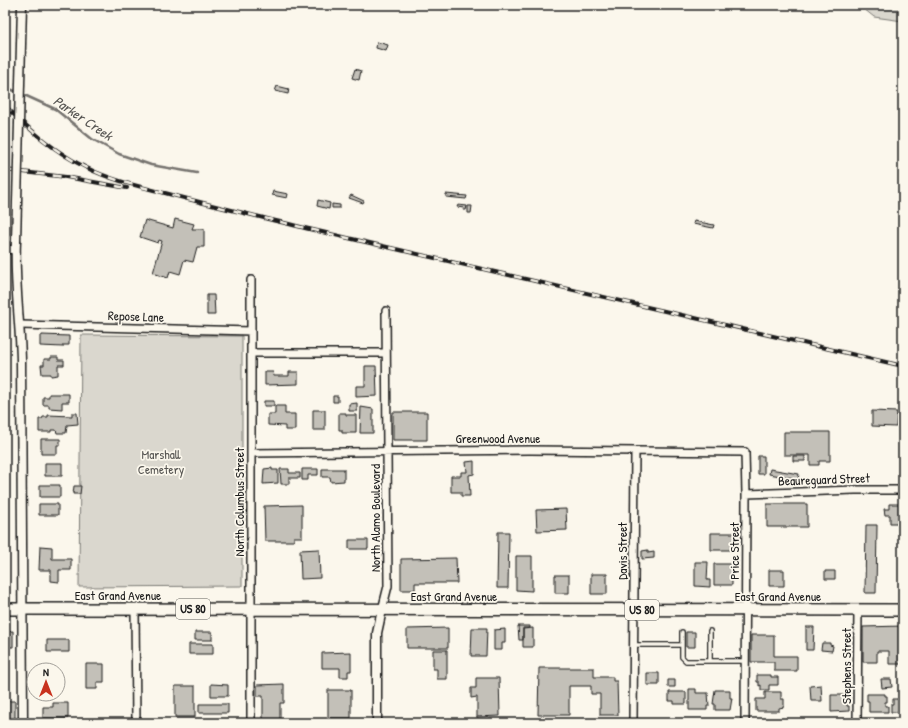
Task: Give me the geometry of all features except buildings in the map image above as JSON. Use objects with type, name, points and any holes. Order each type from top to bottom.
[{"type":"highway","name":"East Grand Avenue","points":[[5,610],[903,610]]},
{"type":"street","points":[[22,5],[15,245],[16,281],[20,325],[24,723]]},
{"type":"street","points":[[5,249],[15,245]]},
{"type":"street","name":"North Columbus Street","points":[[251,280],[251,723]]},
{"type":"street","name":"North Alamo Boulevard","points":[[377,723],[377,633],[388,586],[386,311]]},
{"type":"street","name":"Repose Lane","points":[[20,325],[251,331]]},
{"type":"street","points":[[251,353],[386,353]]},
{"type":"street","name":"Greenwood Avenue","points":[[251,453],[530,450],[745,452]]},
{"type":"street","name":"Davis Street","points":[[633,723],[635,451]]},
{"type":"street","name":"Price Street","points":[[745,452],[745,723]]},
{"type":"street","name":"Beaureguard Street","points":[[746,494],[855,490],[903,490]]},
{"type":"street","points":[[135,609],[136,723]]},
{"type":"street","name":"Stephens Street","points":[[857,723],[858,610]]},
{"type":"lane","points":[[710,631],[710,661]]},
{"type":"lane","points":[[682,632],[682,657],[686,661],[746,661]]},
{"type":"lane","points":[[633,645],[682,645]]},
{"type":"green space","points":[[859,5],[903,5],[903,21],[874,17]]},
{"type":"green space","name":"Marshall Cemetery","points":[[81,335],[242,336],[242,586],[79,587]]},
{"type":"waterway","name":"Parker Creek","points":[[5,87],[17,92]]},
{"type":"waterway","name":"Parker Creek","points":[[22,94],[55,109],[92,139],[119,154],[151,165],[197,173]]},
{"type":"railway","points":[[5,106],[33,132],[64,155],[96,172],[125,182],[309,229],[903,366]]},
{"type":"railway","points":[[5,170],[66,177],[127,188]]}]
